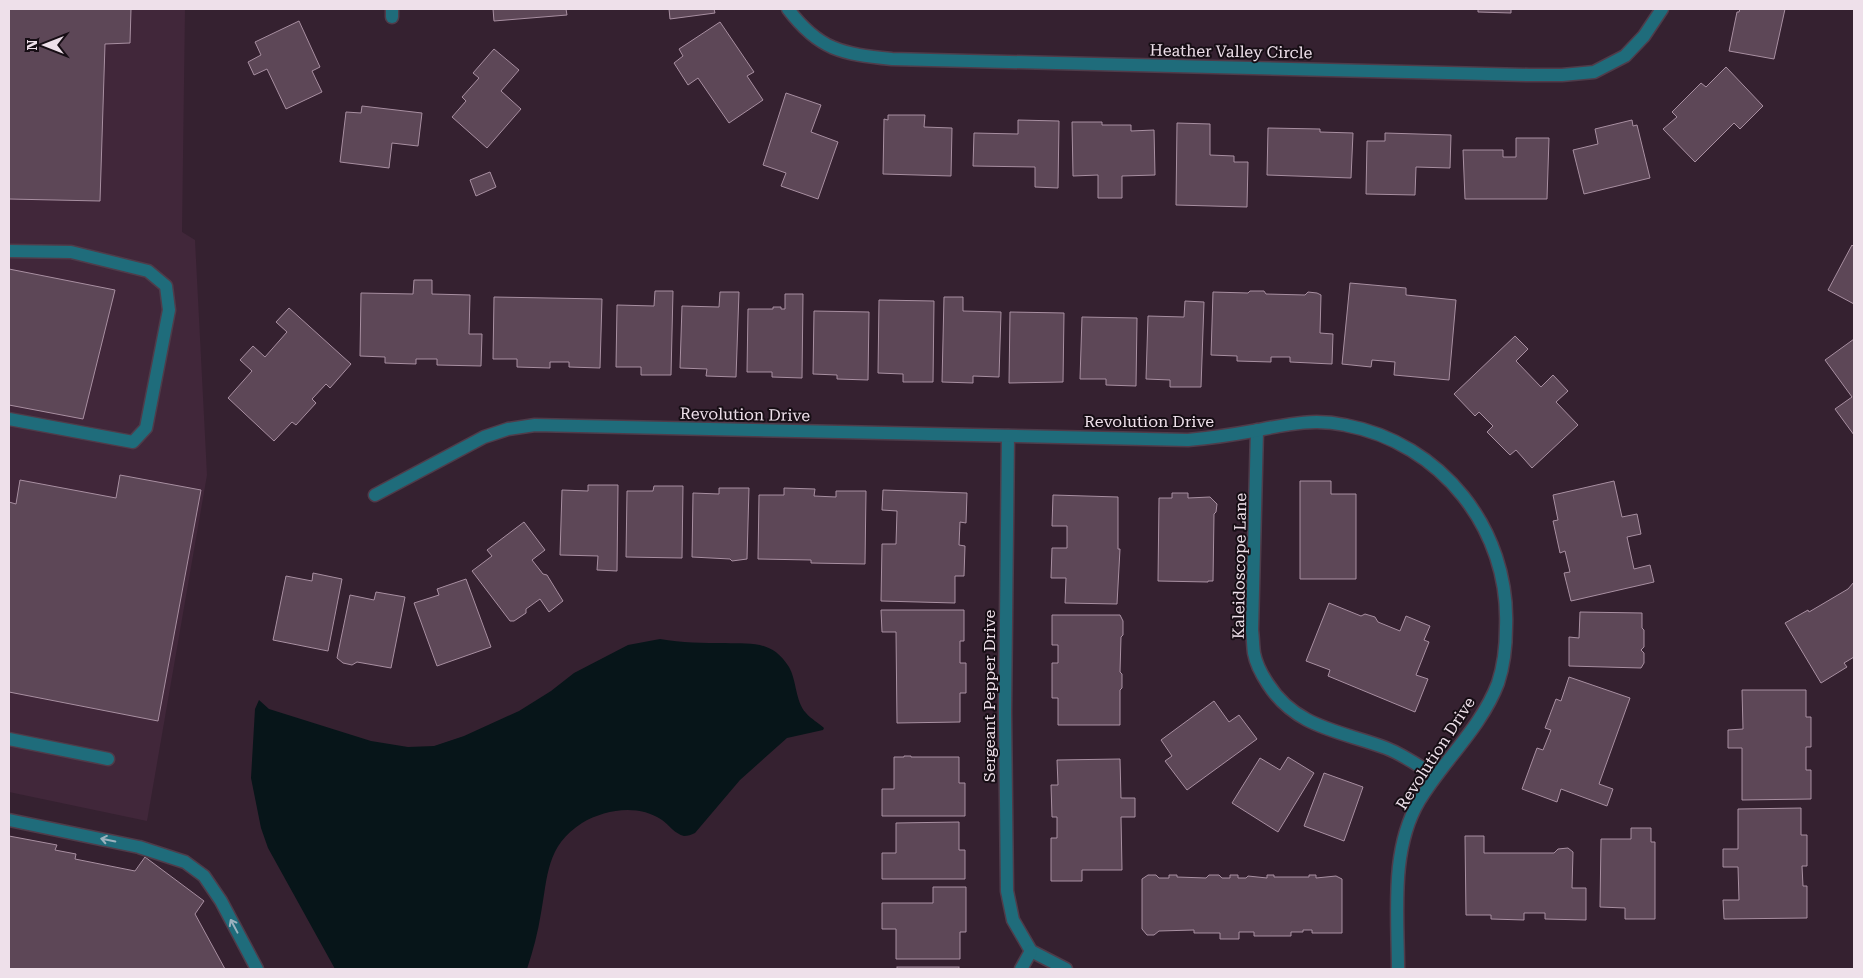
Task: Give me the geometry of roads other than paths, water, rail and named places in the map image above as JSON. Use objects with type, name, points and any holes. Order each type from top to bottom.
[{"type":"street","name":"Heather Valley Circle","points":[[788,9],[802,27],[822,43],[855,56],[1562,75],[1594,72],[1625,56],[1644,36],[1662,9]]},
{"type":"street","points":[[9,251],[71,252],[148,271],[166,286],[169,310],[146,428],[133,442],[9,419]]},
{"type":"street","name":"Revolution Drive","points":[[375,496],[484,437],[508,429],[534,425],[1188,440],[1219,437],[1294,422],[1320,422],[1345,425],[1376,433],[1406,447],[1431,463],[1458,489],[1475,512],[1494,546],[1503,578],[1507,614],[1506,650],[1498,682],[1470,733],[1436,776],[1418,803],[1404,833],[1399,866],[1398,969]]},
{"type":"street","name":"Kaleidoscope Lane","points":[[1257,430],[1252,630],[1254,654],[1263,676],[1276,697],[1298,716],[1386,748],[1409,759],[1436,776]]},
{"type":"street","name":"Sergeant Pepper Drive","points":[[1008,436],[1005,712],[1006,883],[1013,920],[1031,951]]},
{"type":"street","points":[[9,739],[108,759]]},
{"type":"street","points":[[9,820],[139,847],[185,862],[204,876],[221,901],[258,969]]},
{"type":"street","points":[[1020,969],[1031,951],[1066,969]]}]
